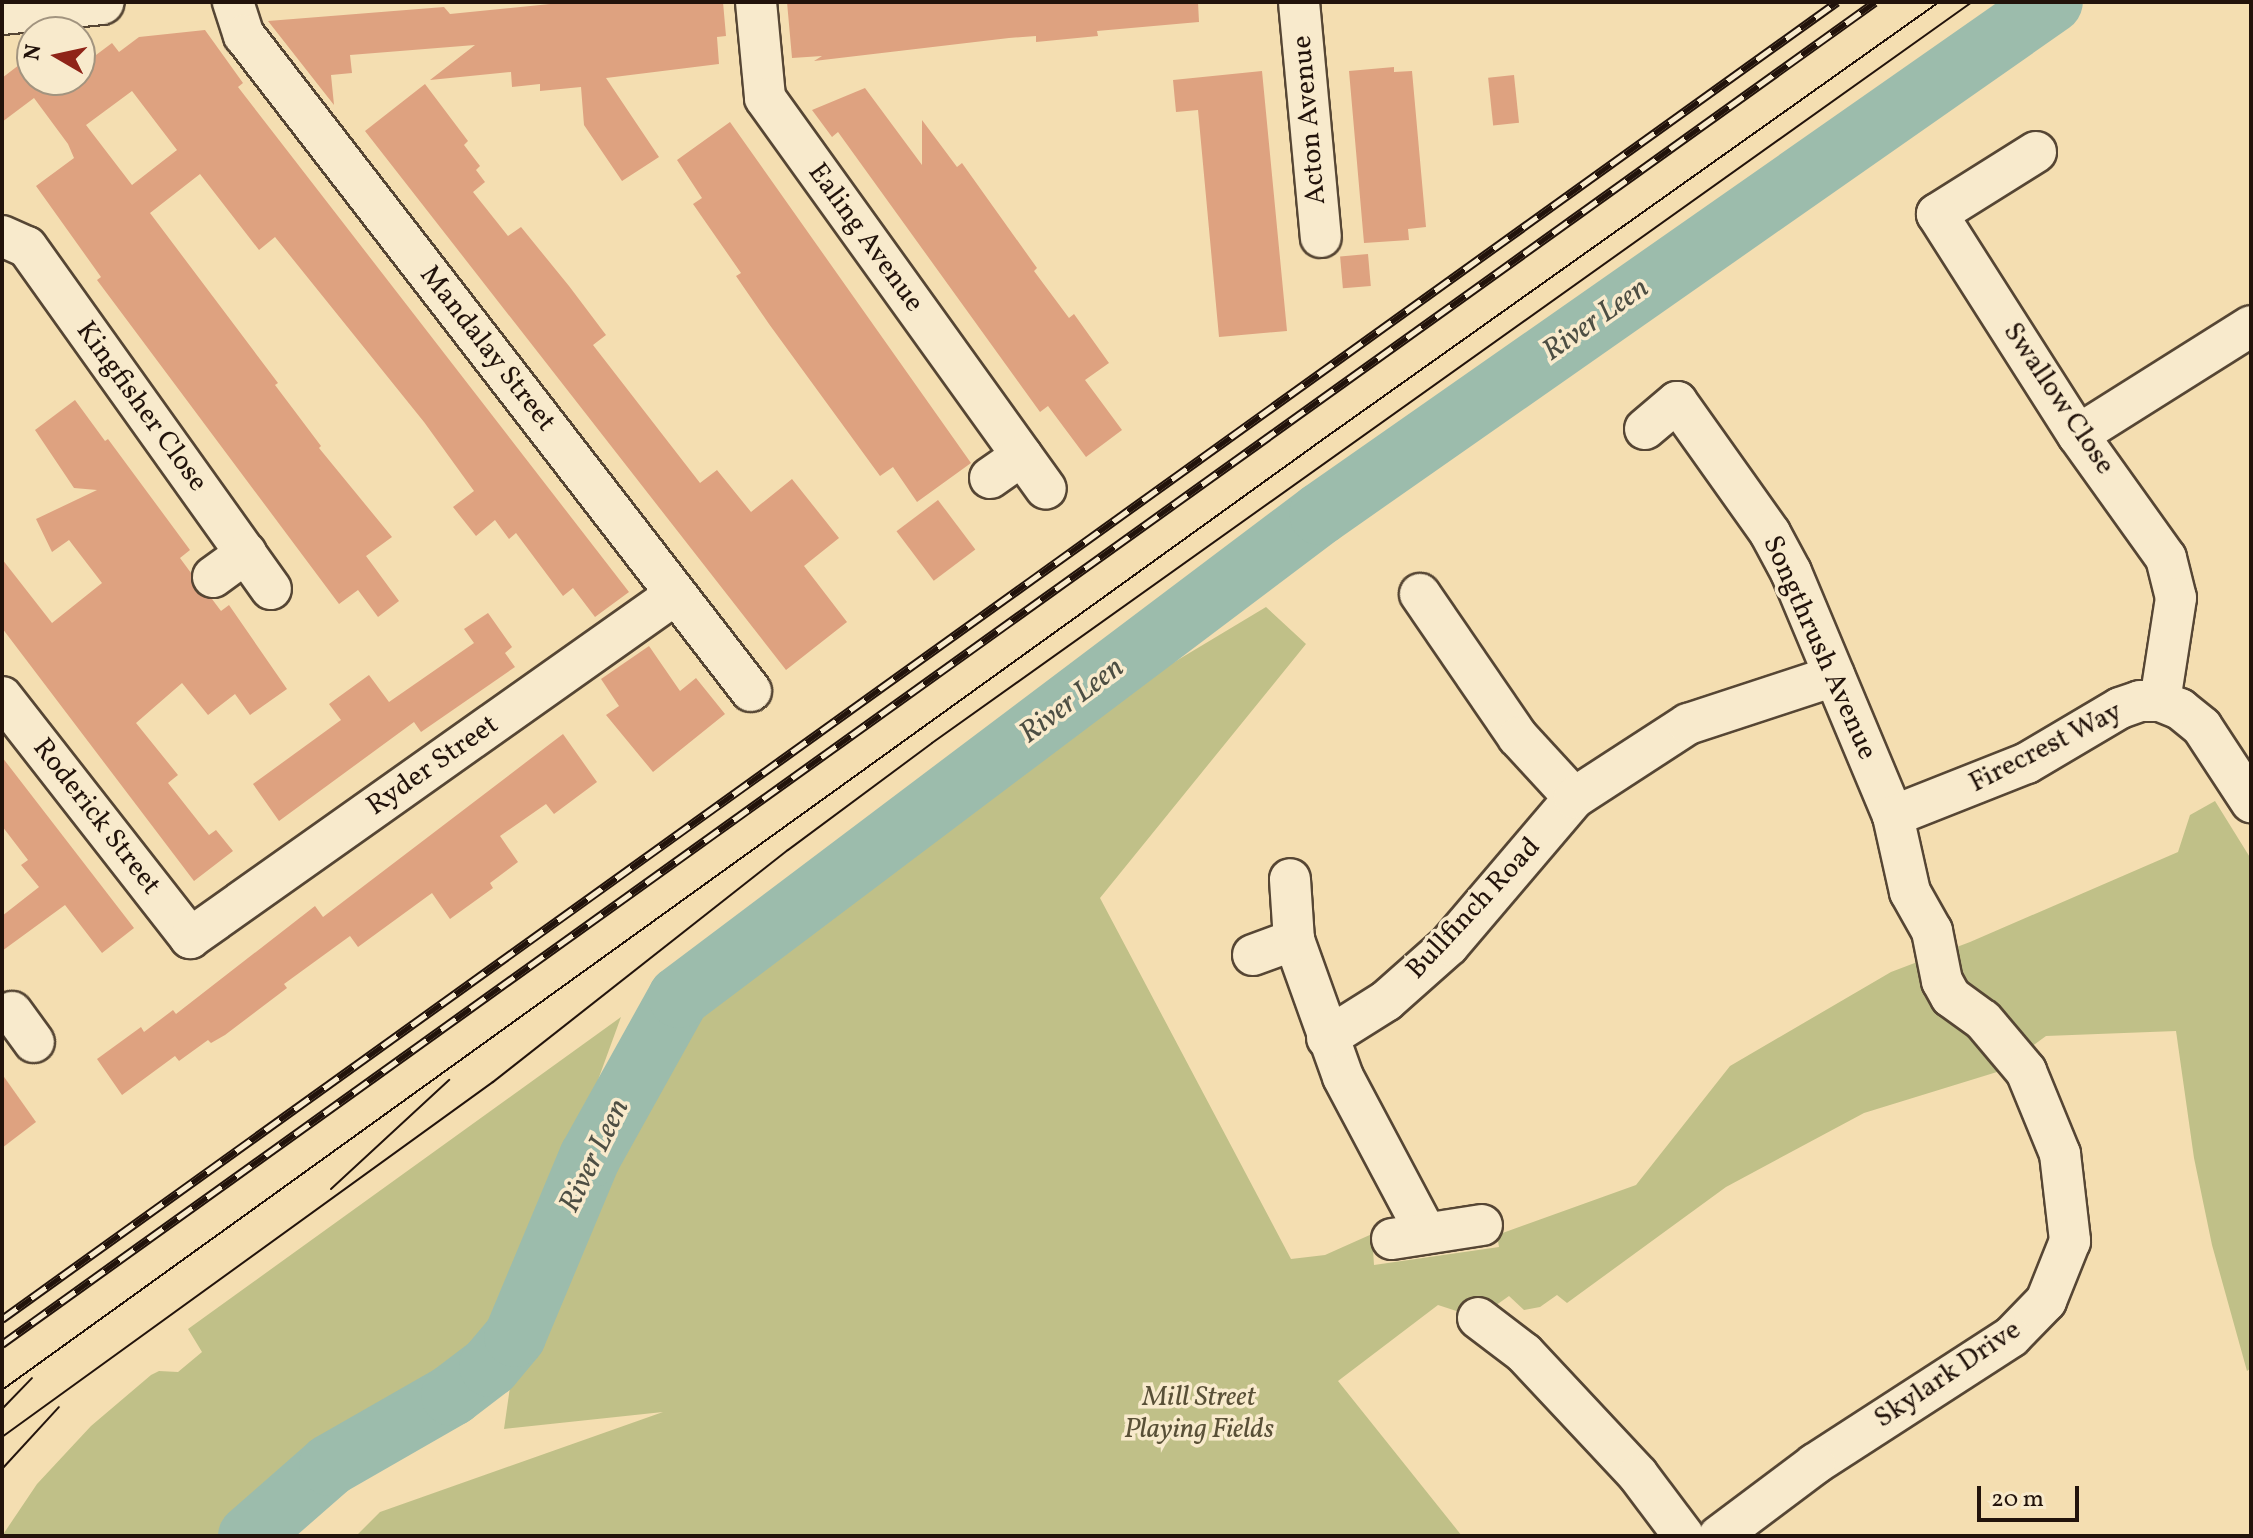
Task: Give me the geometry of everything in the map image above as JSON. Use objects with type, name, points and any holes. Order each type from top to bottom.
[{"type":"main road","points":[[2,12],[86,3]]},
{"type":"street","name":"Mandalay Street","points":[[233,2],[244,35],[751,691]]},
{"type":"street","name":"Ealing Avenue","points":[[756,2],[765,98],[1006,467],[1046,489]]},
{"type":"street","name":"Acton Avenue","points":[[1299,2],[1321,237]]},
{"type":"street","name":"Swallow Close","points":[[2036,152],[1937,214],[2078,435],[2166,558],[2176,598],[2160,701]]},
{"type":"street","name":"Kingfisher Close","points":[[2,236],[27,247],[271,589]]},
{"type":"street","points":[[2078,435],[2251,326]]},
{"type":"street","name":"Songthrush Avenue","points":[[1645,429],[1677,402],[1770,533],[1791,572],[1893,816]]},
{"type":"street","points":[[213,577],[246,553]]},
{"type":"street","name":"Ryder Street","points":[[190,938],[676,594]]},
{"type":"street","points":[[1420,594],[1518,737],[1574,798]]},
{"type":"street","name":"Bullfinch Road","points":[[1327,1038],[1386,1001],[1449,945],[1574,798],[1688,724],[1834,676]]},
{"type":"street","name":"Roderick Street","points":[[2,697],[190,938]]},
{"type":"street","name":"Firecrest Way","points":[[1893,816],[2027,763],[2120,708],[2140,701],[2160,701],[2180,709],[2202,727],[2251,802]]},
{"type":"street","name":"Skylark Drive","points":[[1719,1536],[1815,1464],[2011,1337],[2046,1301],[2070,1241],[2060,1154],[2026,1071],[1983,1020],[1947,990],[1938,968],[1932,931],[1910,892],[1893,816]]},
{"type":"street","points":[[1290,879],[1294,940],[1327,1038],[1409,1236],[1482,1225]]},
{"type":"street","points":[[1253,955],[1294,940]]},
{"type":"street","points":[[1478,1318],[1533,1362],[1638,1475],[1684,1536]]},
{"type":"green space","name":"Mill Street Playing Fields","points":[[1266,607],[1306,644],[1100,898],[1291,1259],[1325,1255],[1372,1234],[1374,1265],[1499,1247],[1497,1235],[1636,1185],[1730,1066],[1891,972],[1970,942],[2178,852],[2190,815],[2215,801],[2251,859],[2251,1368],[2247,1371],[2212,1245],[2194,1158],[2176,1031],[2046,1036],[1997,1072],[1864,1113],[1726,1187],[1567,1303],[1557,1295],[1540,1307],[1524,1310],[1509,1296],[1478,1318],[1438,1305],[1338,1381],[1462,1536],[356,1536],[380,1512],[663,1412],[504,1429],[513,1366],[674,992],[991,772]]},
{"type":"green space","points":[[621,1017],[506,1332],[487,1366],[465,1388],[312,1484],[252,1536],[2,1536],[37,1484],[91,1426],[151,1375],[159,1371],[178,1372],[202,1352],[188,1329]]},
{"type":"building","points":[[570,2],[723,2],[726,36],[717,37],[719,64],[606,78],[659,157],[622,181],[584,125],[581,87],[540,91],[540,84],[512,87],[511,72],[430,80],[475,45],[350,55],[352,73],[331,75],[334,105],[268,21],[444,7],[450,14]]},
{"type":"building","points":[[787,2],[1198,2],[1199,22],[1097,31],[1098,36],[1036,42],[1036,36],[1009,38],[814,61],[822,56],[792,58]]},
{"type":"building","points":[[205,30],[243,83],[238,87],[629,592],[595,617],[573,588],[563,596],[516,533],[509,539],[495,520],[476,536],[453,507],[474,491],[424,422],[275,237],[259,250],[200,174],[150,213],[278,383],[275,385],[321,446],[319,448],[392,537],[366,556],[399,601],[378,617],[358,590],[339,604],[97,280],[101,277],[36,186],[74,158],[68,144],[34,98],[2,122],[2,78],[16,67],[16,96],[96,96],[96,55],[112,43],[119,52],[139,37]],"holes":[[[132,91],[177,150],[132,185],[86,125]]]},
{"type":"building","points":[[1394,67],[1394,72],[1412,71],[1426,227],[1408,229],[1409,240],[1364,243],[1349,71]]},
{"type":"building","points":[[1262,71],[1287,331],[1219,337],[1198,110],[1176,112],[1173,80]]},
{"type":"building","points":[[1514,75],[1519,123],[1493,125],[1488,78]]},
{"type":"building","points":[[425,84],[468,141],[464,145],[480,166],[476,170],[485,182],[473,192],[508,236],[521,227],[569,286],[606,335],[593,345],[700,483],[717,470],[751,512],[792,479],[839,538],[804,566],[847,622],[786,670],[365,131]]},
{"type":"building","points":[[865,88],[922,165],[922,120],[957,167],[962,163],[1037,268],[1034,271],[1069,318],[1074,314],[1109,363],[1085,380],[1122,430],[1086,457],[1048,406],[1040,412],[838,132],[832,137],[812,110]]},
{"type":"building","points":[[730,122],[971,463],[917,502],[893,467],[880,476],[736,276],[741,273],[693,204],[702,198],[677,160]]},
{"type":"building","points":[[1368,254],[1371,286],[1343,288],[1340,256]]},
{"type":"building","points":[[75,400],[105,441],[108,439],[190,550],[180,558],[191,573],[195,591],[212,599],[221,611],[229,605],[287,689],[250,715],[235,694],[208,715],[182,683],[136,723],[178,775],[168,783],[209,835],[216,830],[233,851],[194,881],[2,628],[2,559],[52,623],[102,583],[69,540],[52,552],[36,519],[97,490],[74,488],[35,430]]},
{"type":"building","points":[[938,500],[975,550],[934,581],[896,531]]},
{"type":"building","points":[[488,613],[512,647],[505,653],[515,667],[421,732],[414,722],[279,821],[253,784],[341,720],[329,704],[369,675],[389,702],[474,643],[464,629]]},
{"type":"building","points":[[649,646],[680,691],[696,678],[725,714],[653,772],[606,715],[619,706],[601,679]]},
{"type":"building","points":[[563,734],[597,782],[554,814],[546,804],[500,836],[518,862],[490,883],[493,888],[450,919],[432,893],[358,947],[350,936],[284,984],[287,988],[225,1035],[211,1043],[208,1040],[179,1061],[175,1056],[122,1095],[97,1059],[141,1027],[144,1032],[173,1010],[176,1014],[315,906],[323,917]]},
{"type":"building","points":[[2,757],[134,928],[102,953],[65,905],[2,951],[2,916],[39,887],[21,865],[28,860],[2,826]]},
{"type":"building","points":[[2,1074],[36,1122],[2,1148]]},
{"type":"waterway","name":"River Leen","points":[[249,1536],[330,1465],[452,1395],[490,1366],[515,1336],[590,1157],[679,997],[1320,514],[2052,2]]},
{"type":"tram line","points":[[2,1390],[1315,445],[1939,2]]},
{"type":"tram line","points":[[2,1437],[493,1082],[788,850],[932,743],[1972,2]]},
{"type":"tram line","points":[[331,1189],[449,1080]]},
{"type":"tram line","points":[[2,1409],[32,1378]]},
{"type":"tram line","points":[[2,1469],[59,1407]]},
{"type":"railway","points":[[2,1319],[1837,2]]},
{"type":"railway","points":[[2,1344],[1875,2]]}]
